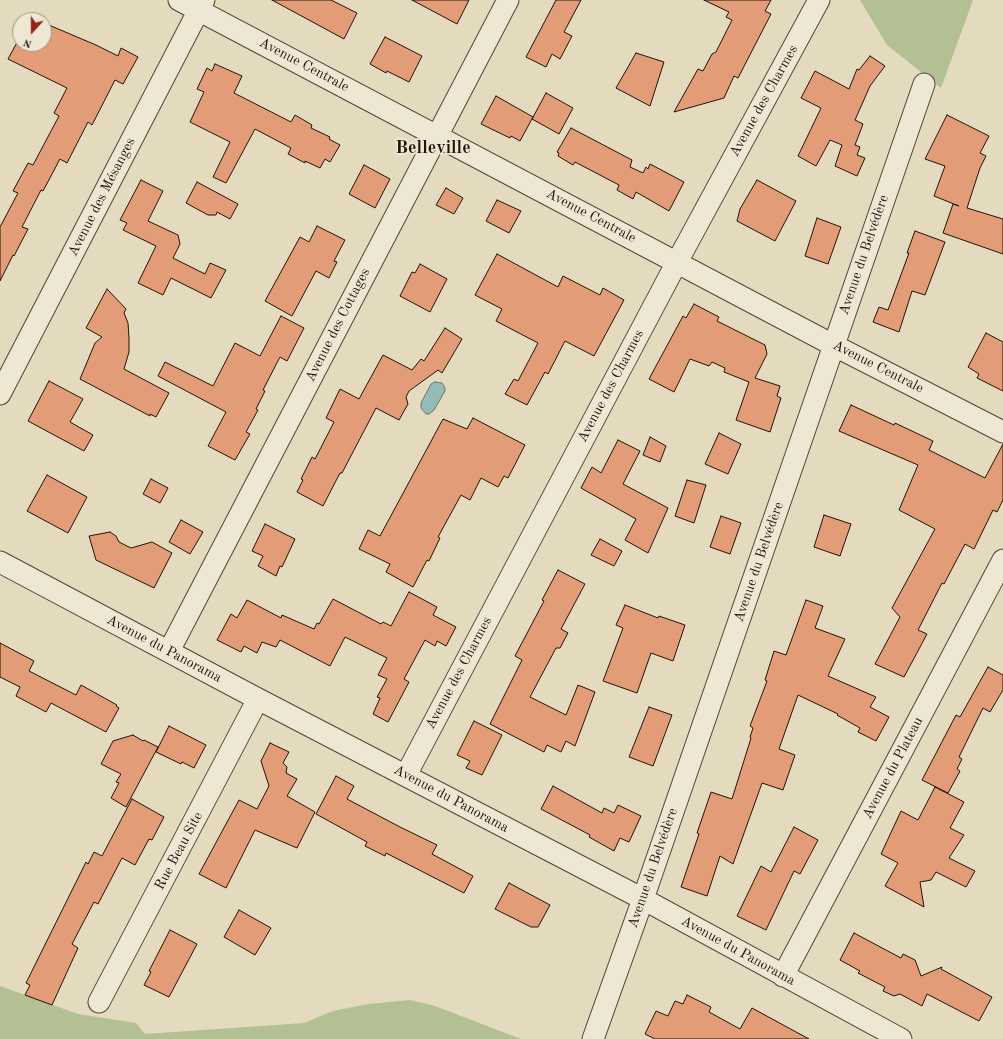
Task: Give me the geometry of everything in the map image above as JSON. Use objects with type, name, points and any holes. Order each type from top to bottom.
[{"type":"street","name":"Avenue Centrale","points":[[179,0],[201,5],[437,135],[833,345],[1003,432]]},
{"type":"street","name":"Avenue des Cottages","points":[[169,651],[508,0]]},
{"type":"street","name":"Avenue des Charmes","points":[[406,775],[677,262],[819,0]]},
{"type":"street","name":"Avenue des Mésanges","points":[[0,394],[201,5]]},
{"type":"street","name":"Avenue du Belvédère","points":[[593,1039],[643,899],[924,84]]},
{"type":"street","name":"Avenue du Plateau","points":[[783,976],[1003,560]]},
{"type":"street","name":"Avenue du Panorama","points":[[0,562],[258,699],[643,899],[901,1039]]},
{"type":"street","name":"Rue Beau Site","points":[[99,1002],[258,699]]},
{"type":"green space","points":[[860,0],[973,0],[941,88],[887,45]]},
{"type":"green space","points":[[0,986],[78,1014],[136,1023],[145,1034],[304,1023],[333,1011],[368,1004],[410,1000],[435,1006],[521,1039],[0,1039]]},
{"type":"water","points":[[435,382],[442,383],[445,391],[434,410],[429,414],[426,414],[421,408],[421,403],[431,384]]},
{"type":"building","points":[[272,0],[331,0],[357,13],[344,39]]},
{"type":"building","points":[[412,0],[469,0],[457,24]]},
{"type":"building","points":[[556,0],[581,0],[564,32],[572,36],[560,59],[552,54],[546,67],[526,57]]},
{"type":"building","points":[[704,0],[771,0],[765,11],[771,14],[738,78],[734,76],[724,98],[674,112],[698,69],[703,71],[712,54],[716,52],[732,20],[726,17],[729,12]]},
{"type":"building","points":[[52,26],[118,56],[121,48],[138,57],[123,84],[115,80],[92,125],[88,122],[67,163],[60,159],[43,191],[41,190],[22,227],[28,229],[0,281],[0,227],[18,193],[13,191],[28,163],[33,165],[59,116],[54,113],[67,88],[8,59],[12,52],[52,52]]},
{"type":"building","points":[[385,37],[422,56],[409,82],[387,71],[386,73],[370,64]]},
{"type":"building","points":[[636,53],[664,62],[650,106],[616,88]]},
{"type":"building","points":[[870,56],[885,66],[870,86],[855,120],[863,124],[855,145],[860,147],[857,155],[865,158],[857,176],[835,166],[842,145],[830,140],[816,166],[798,156],[821,108],[801,98],[815,71],[849,89],[857,69],[859,70]]},
{"type":"building","points":[[215,64],[242,76],[234,93],[291,122],[295,115],[312,125],[311,128],[330,137],[329,139],[340,145],[330,162],[325,159],[320,168],[305,161],[305,163],[288,154],[291,148],[255,129],[226,183],[213,177],[230,142],[190,122],[204,92],[197,89],[207,68],[212,71]]},
{"type":"building","points":[[546,93],[573,108],[559,134],[532,119]]},
{"type":"building","points":[[496,96],[533,117],[520,141],[511,136],[510,138],[481,124]]},
{"type":"building","points":[[947,115],[989,136],[980,153],[986,156],[980,168],[967,208],[1003,219],[1003,254],[943,233],[953,204],[959,206],[934,196],[945,166],[925,159]]},
{"type":"building","points":[[571,128],[632,160],[630,167],[643,173],[646,167],[648,169],[650,164],[684,182],[669,211],[636,192],[633,199],[617,190],[619,185],[575,162],[573,165],[558,156],[559,153],[557,152]]},
{"type":"building","points":[[364,165],[390,179],[375,208],[349,194]]},
{"type":"building","points":[[141,180],[163,191],[148,221],[178,235],[180,244],[173,258],[205,274],[210,263],[226,270],[211,298],[171,278],[163,295],[138,283],[156,246],[123,230],[127,223],[120,220]]},
{"type":"building","points":[[757,180],[796,201],[775,241],[737,221],[740,209]]},
{"type":"building","points":[[197,182],[238,204],[230,219],[217,212],[216,215],[208,215],[186,203]]},
{"type":"building","points":[[446,188],[463,198],[454,214],[436,205]]},
{"type":"building","points":[[497,200],[521,211],[509,233],[486,221]]},
{"type":"building","points":[[817,218],[841,227],[828,264],[805,256]]},
{"type":"building","points":[[317,226],[345,240],[334,261],[337,262],[329,278],[316,271],[292,316],[265,301],[300,237],[309,242]]},
{"type":"building","points":[[915,231],[945,242],[925,295],[912,291],[899,332],[873,322],[879,307],[888,310],[909,253],[907,253]]},
{"type":"building","points":[[497,254],[558,287],[563,276],[600,295],[603,288],[624,300],[594,356],[565,341],[548,374],[545,372],[527,405],[505,394],[514,379],[518,381],[538,343],[496,321],[502,309],[475,295]]},
{"type":"building","points":[[420,264],[447,279],[430,312],[400,296],[412,272],[415,273]]},
{"type":"building","points":[[107,289],[126,309],[124,313],[128,323],[129,352],[124,369],[169,393],[156,417],[150,414],[150,416],[80,379],[95,343],[102,337],[86,328]]},
{"type":"building","points":[[694,304],[719,317],[717,321],[765,345],[767,354],[755,378],[780,386],[777,396],[781,398],[770,432],[736,420],[749,382],[724,372],[725,368],[712,362],[709,366],[690,359],[674,392],[649,379],[683,316],[686,318]]},
{"type":"building","points":[[281,316],[304,328],[287,361],[280,357],[263,390],[265,391],[256,409],[258,410],[246,432],[250,434],[235,460],[208,446],[226,412],[158,376],[165,362],[213,386],[235,343],[260,356]]},
{"type":"building","points":[[445,328],[462,339],[442,373],[438,370],[409,391],[406,397],[408,404],[399,420],[376,408],[323,506],[297,492],[303,480],[301,479],[312,457],[315,459],[334,422],[326,418],[340,389],[359,399],[383,355],[412,370],[421,359],[424,361]]},
{"type":"building","points":[[986,333],[1003,342],[1003,391],[977,378],[979,374],[968,367]]},
{"type":"building","points":[[49,381],[83,399],[70,422],[93,435],[84,451],[28,421]]},
{"type":"building","points":[[851,405],[894,425],[895,423],[933,441],[929,450],[985,478],[1003,444],[1003,500],[997,512],[993,510],[974,549],[965,544],[944,584],[942,583],[918,630],[927,634],[904,677],[875,664],[900,617],[892,608],[935,529],[899,510],[918,465],[839,431]]},
{"type":"building","points":[[473,418],[525,445],[508,478],[504,476],[498,487],[481,478],[470,500],[461,495],[438,537],[440,538],[429,561],[427,560],[413,587],[386,572],[390,564],[359,549],[368,530],[380,536],[443,419],[467,429]]},
{"type":"building","points":[[719,433],[741,444],[728,474],[705,464]]},
{"type":"building","points":[[650,437],[666,446],[660,462],[643,455]]},
{"type":"building","points":[[618,440],[640,451],[623,484],[668,508],[648,553],[625,540],[636,519],[581,488],[592,467],[601,473]]},
{"type":"building","points":[[47,475],[87,497],[68,533],[27,511]]},
{"type":"building","points":[[151,479],[168,488],[160,503],[143,494]]},
{"type":"building","points":[[687,480],[706,485],[694,523],[675,516]]},
{"type":"building","points":[[824,515],[851,524],[840,556],[814,547]]},
{"type":"building","points":[[721,516],[741,523],[730,554],[710,547]]},
{"type":"building","points":[[181,520],[203,532],[190,554],[169,542]]},
{"type":"building","points":[[265,524],[295,539],[282,567],[280,566],[276,576],[258,566],[263,556],[252,551]]},
{"type":"building","points":[[110,532],[116,536],[119,542],[131,548],[152,542],[172,553],[154,588],[96,560],[89,536]]},
{"type":"building","points":[[600,539],[622,551],[614,566],[591,555]]},
{"type":"building","points":[[558,570],[585,584],[561,629],[568,633],[560,648],[556,648],[530,697],[566,715],[578,685],[595,692],[575,746],[566,741],[561,752],[547,745],[544,752],[490,724],[522,660],[515,656],[544,601],[542,600]]},
{"type":"building","points":[[409,592],[437,607],[433,615],[456,627],[446,646],[437,641],[435,646],[425,640],[404,679],[409,682],[388,722],[373,714],[380,698],[377,697],[387,679],[378,675],[387,658],[345,637],[330,666],[280,640],[276,647],[262,642],[257,653],[244,646],[241,652],[217,640],[231,614],[237,618],[247,600],[281,618],[282,615],[314,629],[317,623],[319,624],[333,599],[381,624],[383,622],[391,626]]},
{"type":"building","points":[[806,600],[823,606],[815,628],[845,639],[828,676],[876,697],[870,707],[889,717],[876,741],[858,732],[860,728],[837,715],[838,714],[798,695],[779,749],[795,755],[783,790],[762,783],[733,864],[720,856],[707,896],[681,887],[699,834],[697,833],[711,792],[732,799],[751,738],[753,728],[750,726],[767,681],[765,680],[774,651],[786,655]]},
{"type":"building","points":[[625,605],[658,618],[659,616],[685,625],[673,661],[651,653],[637,693],[603,681],[623,628],[616,625]]},
{"type":"building","points":[[0,643],[34,661],[29,671],[76,695],[81,685],[117,705],[116,706],[119,708],[106,732],[51,703],[46,712],[16,696],[20,687],[0,677]]},
{"type":"building","points":[[988,667],[1003,675],[1003,690],[990,712],[983,708],[959,757],[962,759],[957,769],[960,771],[948,793],[922,780],[956,715],[960,717]]},
{"type":"building","points":[[649,707],[672,715],[653,766],[629,757]]},
{"type":"building","points":[[474,721],[502,735],[482,775],[466,768],[470,761],[457,755]]},
{"type":"building","points":[[169,726],[206,745],[194,768],[182,762],[181,764],[156,752]]},
{"type":"building","points":[[133,735],[158,747],[126,807],[111,798],[119,783],[116,782],[121,774],[101,764],[113,741]]},
{"type":"building","points":[[270,743],[289,752],[283,763],[287,767],[286,773],[297,779],[287,796],[315,812],[297,848],[255,830],[226,888],[199,874],[239,800],[257,809],[269,786],[261,761]]},
{"type":"building","points":[[336,776],[354,786],[347,799],[437,845],[432,854],[473,876],[464,893],[386,853],[385,856],[365,846],[367,842],[316,814]]},
{"type":"building","points":[[553,786],[602,813],[604,808],[614,813],[618,805],[641,816],[629,842],[620,838],[614,851],[589,837],[590,835],[541,809]]},
{"type":"building","points":[[935,787],[964,802],[950,828],[964,835],[949,858],[975,871],[966,887],[936,872],[931,880],[920,882],[924,907],[885,886],[898,863],[881,854],[901,811],[918,820]]},
{"type":"building","points":[[132,799],[164,817],[152,840],[149,839],[135,865],[122,858],[98,904],[94,902],[72,944],[78,948],[52,1005],[25,995],[30,985],[26,983],[86,862],[88,864],[94,852],[102,856]]},
{"type":"building","points":[[794,827],[818,840],[800,874],[794,871],[766,930],[737,916],[761,866],[771,872]]},
{"type":"building","points":[[509,883],[550,905],[538,927],[531,927],[495,909]]},
{"type":"building","points":[[239,910],[271,928],[255,955],[224,937]]},
{"type":"building","points":[[170,930],[197,944],[169,997],[144,985],[151,972],[149,971]]},
{"type":"building","points":[[854,933],[901,958],[903,954],[915,960],[921,976],[942,967],[941,969],[992,997],[979,1021],[927,994],[922,1006],[900,994],[894,996],[883,991],[885,987],[858,973],[860,971],[840,960]]},
{"type":"building","points":[[687,995],[711,1007],[709,1012],[740,1029],[752,1008],[809,1039],[655,1039],[645,1034],[656,1011],[668,1016],[675,1001],[683,1004]]},
{"type":"district","name":"Belleville","points":[[433,148]]}]
